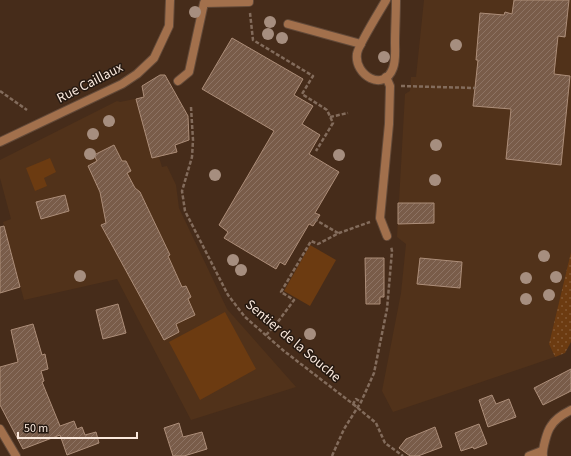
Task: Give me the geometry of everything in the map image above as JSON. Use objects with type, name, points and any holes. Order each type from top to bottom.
[{"type":"street","name":"Rue Caillaux","points":[[0,142],[122,84],[137,74],[154,58],[169,26],[170,0]]},
{"type":"street","points":[[386,0],[356,53],[359,67],[369,78],[377,81],[386,77],[393,69],[395,58],[396,0]]},
{"type":"street","points":[[178,81],[189,72],[204,3],[249,1]]},
{"type":"street","points":[[288,24],[362,44]]},
{"type":"street","points":[[386,77],[390,86],[390,124],[380,218],[387,236]]},
{"type":"street","points":[[529,456],[543,454],[551,426],[565,413],[571,410]]},
{"type":"street","points":[[0,429],[16,456]]},
{"type":"path","points":[[249,1],[253,40],[313,76],[302,94],[327,110],[333,123],[316,151]]},
{"type":"path","points":[[390,86],[475,88]]},
{"type":"path","points":[[0,91],[27,110]]},
{"type":"path","name":"Sentier de la Souche","points":[[190,107],[194,140],[192,157],[182,191],[185,211],[228,295],[245,317],[284,351],[376,423],[385,443],[403,456]]},
{"type":"path","points":[[330,117],[348,113]]},
{"type":"path","points":[[266,335],[277,324],[294,300],[281,292],[311,241],[318,244],[339,233],[380,218]]},
{"type":"path","points":[[314,219],[339,233]]},
{"type":"path","points":[[332,456],[344,429],[361,402],[374,373],[387,309],[392,251],[387,236]]},
{"type":"path","points":[[353,404],[356,399],[361,402]]},
{"type":"shaded area","points":[[424,0],[571,0],[571,252],[549,344],[555,357],[393,412],[382,391],[401,293],[406,244],[397,237],[405,94],[410,91],[411,77],[416,77]]},
{"type":"shaded area","points":[[162,74],[166,76],[188,116],[189,140],[187,136],[174,140],[177,152],[159,157],[162,167],[167,166],[176,185],[179,208],[227,309],[296,387],[191,420],[117,279],[24,300],[3,222],[11,219],[0,178],[0,160],[117,101],[120,102],[144,97],[142,86]]},
{"type":"shaded area","points":[[50,158],[56,172],[44,178],[47,186],[35,191],[26,168]]},
{"type":"shaded area","points":[[310,245],[336,260],[310,306],[284,291]]},
{"type":"shaded area","points":[[571,252],[571,342],[565,353],[555,357],[549,344]]},
{"type":"shaded area","points":[[225,312],[256,369],[200,400],[169,342]]},
{"type":"building","points":[[514,0],[569,0],[565,37],[558,36],[554,74],[570,76],[561,165],[506,159],[511,109],[473,106],[478,60],[476,60],[480,13],[504,15],[505,12],[512,14]]},
{"type":"building","points":[[232,38],[303,79],[294,95],[313,106],[302,124],[320,135],[309,154],[339,172],[315,213],[320,215],[313,226],[309,224],[285,265],[280,262],[276,269],[224,238],[228,232],[219,225],[274,131],[202,89]]},
{"type":"building","points":[[160,75],[165,75],[188,116],[189,140],[175,145],[177,152],[152,158],[136,99],[144,97],[142,86]]},
{"type":"building","points":[[114,145],[122,161],[126,161],[131,171],[127,173],[135,188],[140,192],[170,255],[168,256],[182,287],[186,286],[191,297],[188,299],[195,315],[176,324],[179,332],[164,340],[101,225],[106,223],[100,192],[88,166],[97,161],[94,155]]},
{"type":"building","points":[[65,195],[69,211],[41,219],[36,202]]},
{"type":"building","points":[[398,203],[434,203],[434,223],[398,224]]},
{"type":"building","points":[[4,226],[20,287],[0,293],[0,227]]},
{"type":"building","points":[[365,258],[384,258],[384,297],[380,297],[380,304],[366,304]]},
{"type":"building","points":[[420,258],[462,262],[460,288],[417,284]]},
{"type":"building","points":[[118,304],[126,333],[103,339],[96,310]]},
{"type":"building","points":[[33,324],[42,355],[45,354],[48,369],[41,371],[44,381],[42,382],[60,426],[74,421],[77,429],[82,427],[85,435],[96,432],[99,443],[67,455],[60,435],[23,449],[0,405],[0,367],[18,362],[11,330]]},
{"type":"building","points":[[571,369],[571,391],[543,405],[534,388]]},
{"type":"building","points":[[492,395],[496,404],[509,399],[516,417],[488,427],[479,400]]},
{"type":"building","points":[[179,423],[183,437],[202,432],[207,449],[184,456],[173,456],[164,428]]},
{"type":"building","points":[[479,424],[487,444],[474,449],[473,447],[461,451],[455,433]]},
{"type":"building","points":[[435,427],[442,447],[418,456],[410,456],[399,448],[406,439]]}]
